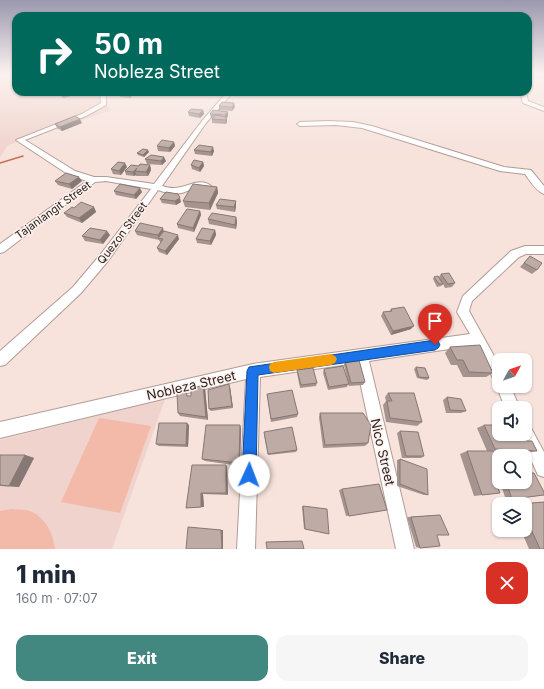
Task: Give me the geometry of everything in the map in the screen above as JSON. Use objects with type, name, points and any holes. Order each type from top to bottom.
[{"type":"street","points":[[93,180],[72,173],[20,140],[84,115],[104,104],[104,99]]},
{"type":"street","name":"Quezon Street","points":[[0,360],[77,290],[104,258],[204,122],[223,99]]},
{"type":"street","points":[[524,99],[525,102],[544,109]]},
{"type":"street","points":[[300,124],[351,123],[503,169],[528,172]]},
{"type":"street","points":[[523,163],[536,183],[544,190]]},
{"type":"street","name":"Tajanlangit Street","points":[[0,249],[93,180],[106,179],[157,187],[170,191],[182,190],[194,185],[214,187]]},
{"type":"street","points":[[492,365],[463,312],[467,299],[515,254],[525,250],[544,250]]},
{"type":"street","name":"Nobleza Street","points":[[0,430],[253,371],[479,339]]},
{"type":"street","name":"Nico Street","points":[[360,355],[405,549]]},
{"type":"street","points":[[246,549],[253,371]]},
{"type":"street","points":[[530,441],[544,469]]},
{"type":"shaded area","points":[[0,99],[104,99],[104,104],[112,110],[8,145],[0,157]]},
{"type":"shaded area","points":[[165,399],[112,549],[0,549],[0,440]]},
{"type":"shaded area","points":[[99,418],[151,426],[120,513],[61,502]]},
{"type":"shaded area","points":[[11,509],[28,510],[36,514],[48,527],[55,549],[0,549],[0,511]]},
{"type":"building","points":[[222,102],[234,103],[232,107],[219,106]]},
{"type":"building","points":[[191,109],[203,110],[199,114],[188,112]]},
{"type":"building","points":[[213,110],[228,112],[225,115],[210,114]]},
{"type":"building","points":[[215,115],[226,117],[226,120],[212,119]]},
{"type":"building","points":[[75,116],[80,119],[60,127],[55,124]]},
{"type":"building","points":[[162,140],[174,142],[169,148],[157,146]]},
{"type":"building","points":[[199,145],[213,147],[211,152],[194,150]]},
{"type":"building","points":[[143,149],[148,150],[143,155],[137,153]]},
{"type":"building","points":[[151,155],[164,157],[161,161],[145,159]]},
{"type":"building","points":[[194,160],[203,162],[199,168],[191,165]]},
{"type":"building","points":[[118,162],[125,163],[119,171],[111,169]]},
{"type":"building","points":[[140,164],[150,165],[146,172],[135,171],[137,168],[133,172],[125,171],[131,165],[139,166]]},
{"type":"building","points":[[66,173],[79,177],[69,184],[55,181]]},
{"type":"building","points":[[120,184],[140,188],[134,195],[114,191]]},
{"type":"building","points":[[193,184],[217,187],[209,203],[183,201]]},
{"type":"building","points":[[166,192],[178,194],[180,198],[175,201],[160,199]]},
{"type":"building","points":[[220,199],[236,201],[234,207],[216,205]]},
{"type":"building","points":[[81,202],[94,207],[79,218],[64,213],[72,207],[74,208]]},
{"type":"building","points":[[187,209],[200,211],[193,228],[177,224]]},
{"type":"building","points":[[212,213],[236,217],[235,225],[208,219]]},
{"type":"building","points":[[140,223],[163,228],[158,235],[135,231]]},
{"type":"building","points":[[90,228],[107,231],[100,240],[82,236]]},
{"type":"building","points":[[202,228],[215,230],[210,241],[196,239]]},
{"type":"building","points":[[164,231],[178,235],[165,251],[157,248],[163,239],[158,238]]},
{"type":"building","points":[[530,256],[542,263],[537,270],[524,263]]},
{"type":"building","points":[[449,273],[455,283],[448,284],[441,274]]},
{"type":"building","points":[[438,276],[443,284],[439,284],[434,277]]},
{"type":"building","points":[[404,307],[414,326],[393,331],[383,312]]},
{"type":"building","points":[[480,345],[492,373],[469,372],[463,360],[457,360],[450,347]]},
{"type":"building","points":[[359,360],[365,382],[351,383],[345,361]]},
{"type":"building","points":[[343,366],[349,384],[329,387],[324,369]]},
{"type":"building","points":[[416,367],[425,368],[429,378],[419,377]]},
{"type":"building","points":[[313,368],[317,383],[301,385],[297,370]]},
{"type":"building","points":[[229,384],[232,406],[209,409],[208,390]]},
{"type":"building","points":[[203,385],[206,417],[178,413],[177,394],[186,392],[187,396],[191,396],[191,389]]},
{"type":"building","points":[[292,390],[298,414],[271,419],[267,394]]},
{"type":"building","points":[[388,393],[414,393],[422,422],[390,418],[387,401],[392,401]]},
{"type":"building","points":[[447,397],[461,399],[466,411],[450,410]]},
{"type":"building","points":[[320,413],[363,413],[371,425],[368,443],[325,445]]},
{"type":"building","points":[[159,423],[187,423],[186,445],[156,444]]},
{"type":"building","points":[[206,425],[240,425],[239,463],[202,459]]},
{"type":"building","points":[[484,425],[492,425],[492,441],[532,441],[537,451],[532,451],[532,449],[495,449]]},
{"type":"building","points":[[292,427],[297,450],[268,454],[264,432]]},
{"type":"building","points":[[400,431],[418,432],[424,456],[406,456]]},
{"type":"building","points":[[467,451],[492,451],[492,489],[498,489],[500,493],[482,495]]},
{"type":"building","points":[[0,455],[25,455],[9,486],[0,485]]},
{"type":"building","points":[[400,459],[427,469],[428,495],[400,484]]},
{"type":"building","points":[[192,465],[226,465],[226,493],[201,493],[201,507],[186,508]]},
{"type":"building","points":[[532,473],[534,473],[544,492],[544,495],[511,497],[508,489],[532,489]]},
{"type":"building","points":[[379,484],[387,510],[349,516],[342,489]]},
{"type":"building","points":[[544,502],[544,549],[540,549],[532,531],[532,503]]},
{"type":"building","points":[[303,506],[327,509],[329,534],[305,529]]},
{"type":"building","points":[[440,515],[449,535],[437,535],[440,546],[420,548],[411,517]]},
{"type":"building","points":[[188,527],[221,530],[222,549],[186,549]]},
{"type":"building","points":[[302,541],[304,549],[267,549],[266,542]]},
{"type":"waterway","points":[[0,163],[23,156]]},
{"type":"slow traffic","points":[[274,367],[331,359]]},
{"type":"route","points":[[249,475],[253,371],[435,345]]}]
